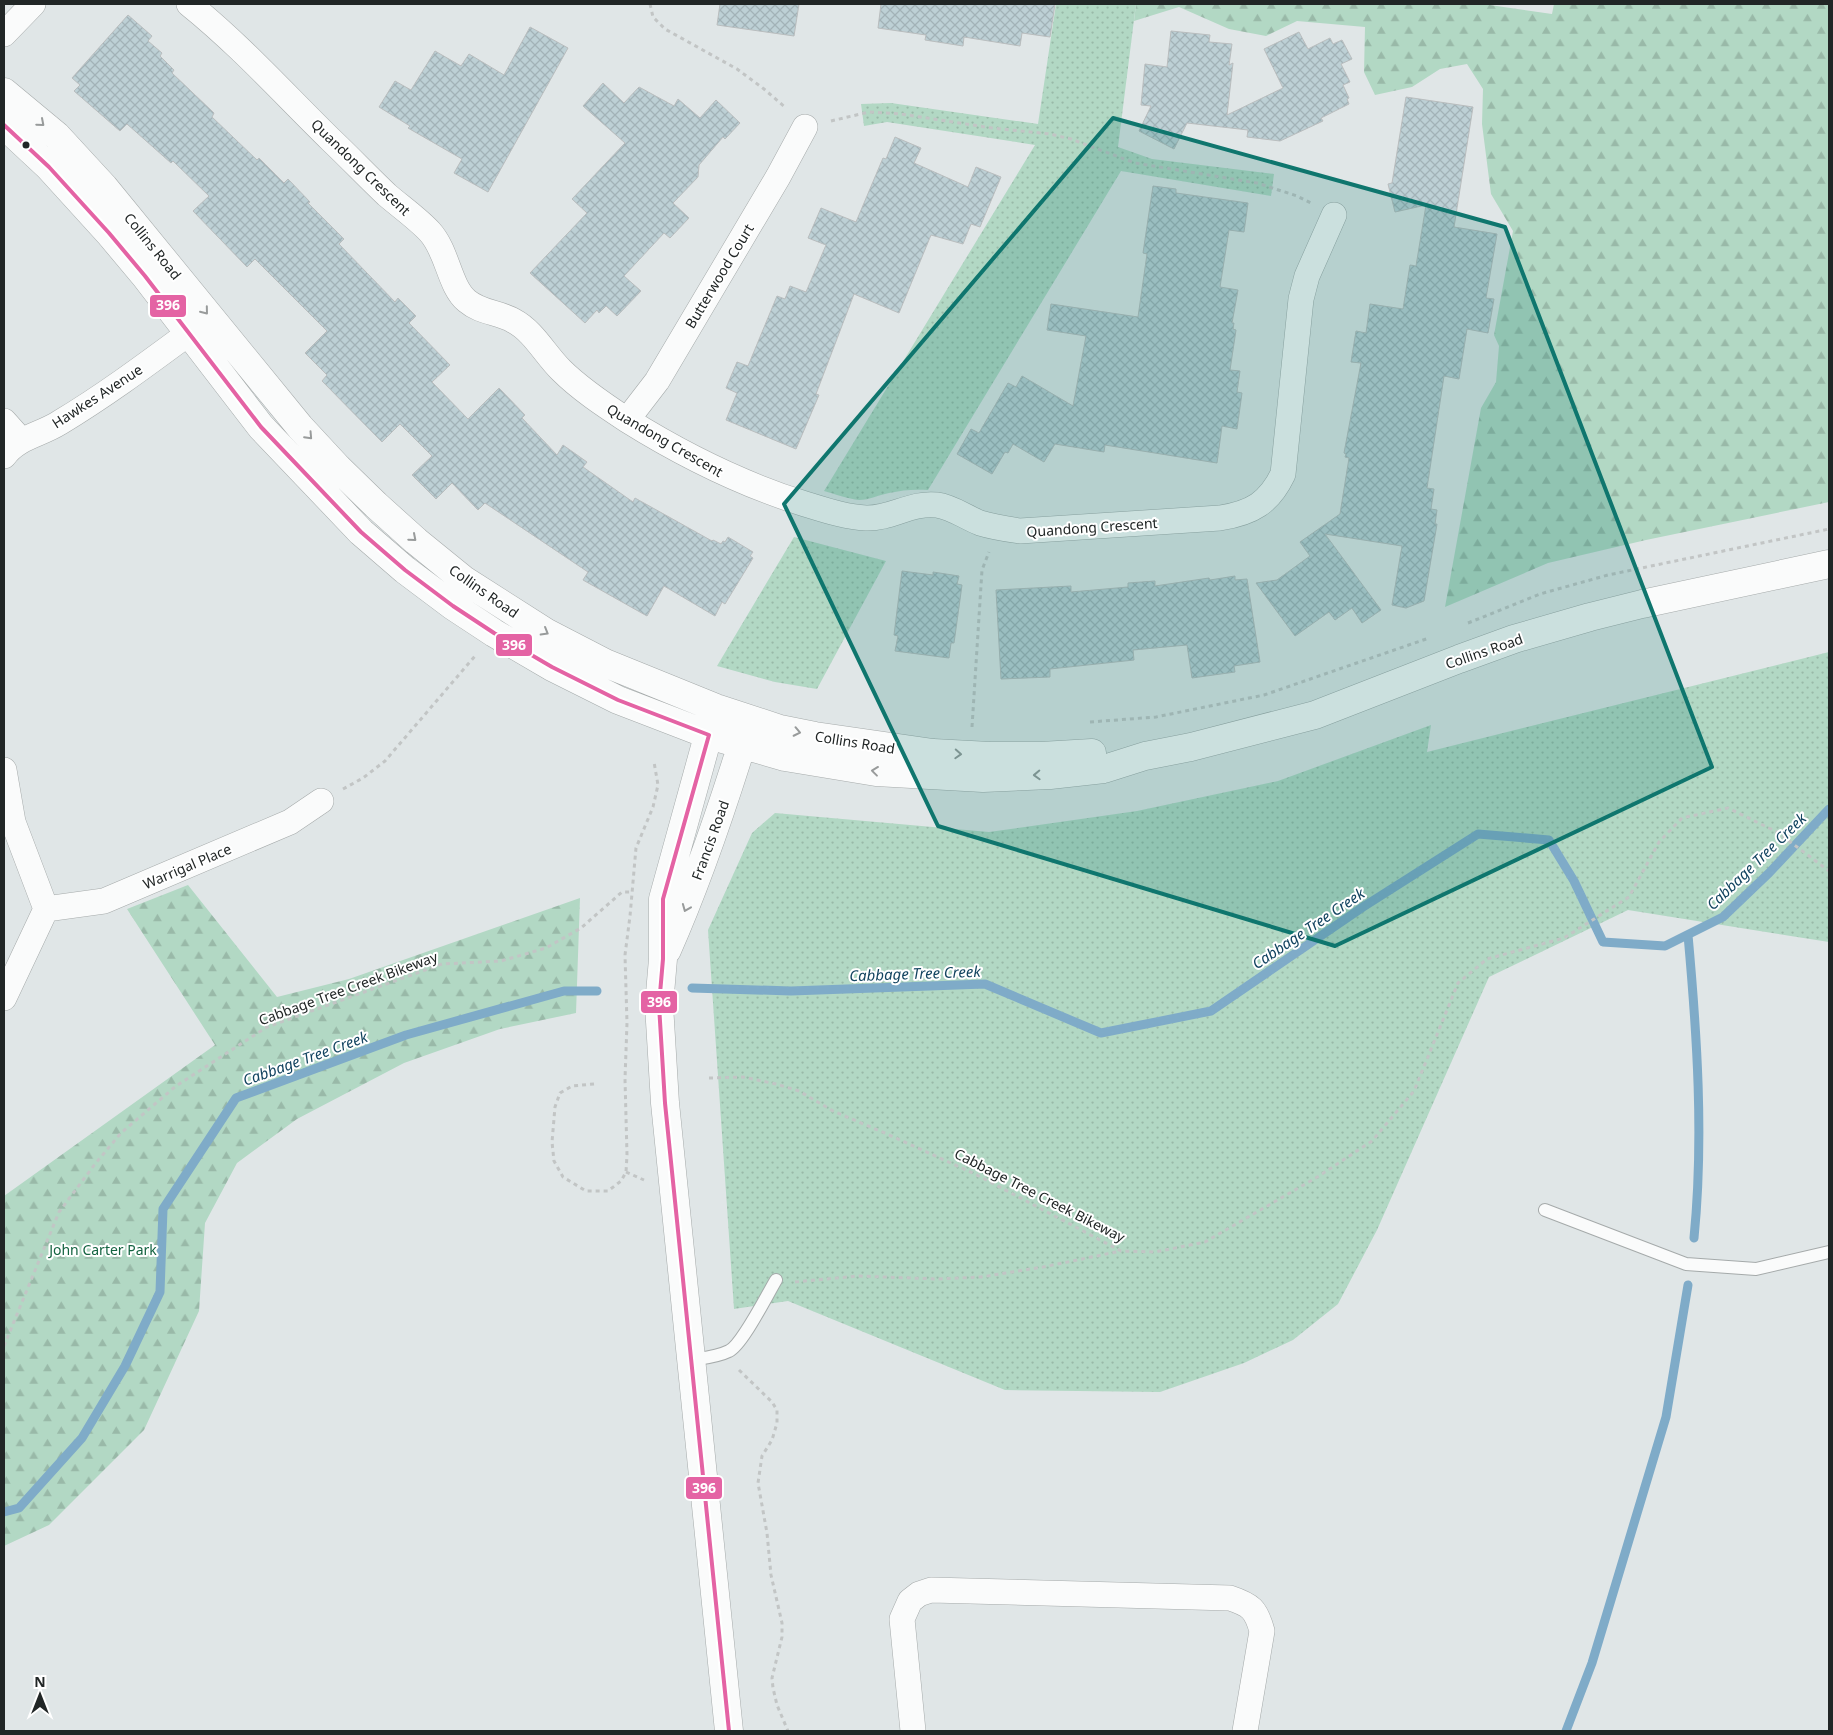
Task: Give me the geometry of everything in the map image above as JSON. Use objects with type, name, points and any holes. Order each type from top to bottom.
[{"type":"main road","name":"Collins Road","points":[[4,92],[57,136],[104,187],[300,427],[376,505],[464,580],[547,633],[605,663],[716,708],[750,720],[815,736],[933,753],[1042,756],[1100,752],[1145,756]]},
{"type":"main road","name":"Collins Road","points":[[4,126],[49,167],[82,202],[145,276],[261,427],[361,532],[405,570],[452,606],[494,633],[552,668],[618,700],[742,746],[802,761],[876,772],[983,778],[1050,775],[1095,770],[1145,756],[1191,747],[1315,716],[1514,639],[1590,617],[1829,564]]},
{"type":"main road","name":"Francis Road","points":[[716,708],[663,899],[663,958],[659,1005],[660,1040],[729,1731]]},
{"type":"main road","name":"Francis Road","points":[[663,958],[687,905],[750,720]]},
{"type":"street","points":[[4,34],[34,4]]},
{"type":"street","name":"Quandong Crescent","points":[[188,4],[238,47],[388,195],[431,233],[443,251],[457,288],[465,300],[481,310],[514,321],[529,334],[560,369],[604,405],[680,452],[727,476],[774,494],[851,517],[870,518],[889,515],[921,504],[940,505],[977,522],[996,528],[1020,531],[1220,518],[1236,516],[1265,502],[1276,489],[1284,474],[1301,299],[1307,276],[1334,215]]},
{"type":"street","name":"Butterwood Court","points":[[627,420],[657,381],[778,177],[804,127]]},
{"type":"street","name":"Hawkes Avenue","points":[[12,448],[58,424],[189,333]]},
{"type":"street","points":[[4,421],[12,448]]},
{"type":"street","points":[[4,770],[13,822],[46,909],[4,998]]},
{"type":"street","name":"Warrigal Place","points":[[46,909],[104,902],[290,822],[320,801]]},
{"type":"street","points":[[913,1731],[902,1619],[910,1601],[919,1594],[931,1590],[1230,1598],[1245,1603],[1252,1608],[1262,1631],[1245,1731]]},
{"type":"lane","points":[[1545,1210],[1686,1264],[1756,1269],[1829,1252]]},
{"type":"lane","points":[[691,1360],[713,1357],[730,1351],[742,1340],[776,1280]]},
{"type":"path","points":[[650,4],[653,17],[665,29],[737,69],[779,100],[804,127],[869,112],[901,114],[992,128],[1050,134],[1084,143],[1135,163],[1257,183],[1297,196],[1334,215]]},
{"type":"path","points":[[979,730],[971,730],[982,570],[992,547],[996,528]]},
{"type":"path","points":[[1464,624],[1540,594],[1608,575],[1829,529]]},
{"type":"path","points":[[1089,723],[1156,717],[1264,695],[1438,634]]},
{"type":"path","points":[[320,801],[362,778],[386,761],[476,656]]},
{"type":"path","points":[[594,1084],[572,1086],[560,1093],[555,1107],[552,1142],[554,1161],[563,1177],[586,1191],[608,1191],[621,1181],[626,1172],[628,1156],[625,1079],[628,1023],[625,955],[636,848],[653,807],[658,785],[654,762]]},
{"type":"path","name":"Cabbage Tree Creek Bikeway","points":[[709,1078],[743,1077],[799,1091],[832,1111],[975,1174],[1121,1251],[1155,1252],[1205,1242],[1319,1176],[1372,1141],[1414,1091],[1458,983],[1487,959],[1564,938],[1630,897],[1659,842],[1682,818],[1728,808],[1777,832],[1829,870]]},
{"type":"path","name":"Cabbage Tree Creek Bikeway","points":[[4,1346],[59,1212],[120,1133],[176,1086],[267,1027],[442,964],[501,961],[546,948],[581,928],[622,892],[631,892]]},
{"type":"path","points":[[776,1280],[796,1282],[858,1276],[937,1279],[981,1277],[1121,1251]]},
{"type":"path","points":[[735,1366],[772,1402],[777,1410],[772,1440],[762,1456],[758,1483],[767,1533],[770,1576],[782,1622],[782,1637],[772,1678],[773,1688],[776,1705],[788,1731]]},
{"type":"highlighted area","points":[[1113,118],[1505,227],[1712,767],[1335,946],[938,826],[784,504]]},
{"type":"green space","points":[[1056,4],[1136,4],[1118,147],[1152,159],[1274,174],[1271,196],[1121,171],[928,490],[899,491],[859,500],[824,491],[1035,145],[887,122],[864,126],[861,104],[891,103],[1038,124]]},
{"type":"green space","points":[[1136,4],[1483,4],[1552,14],[1554,4],[1829,4],[1829,502],[1646,540],[1548,563],[1445,607],[1481,408],[1496,382],[1499,346],[1494,335],[1513,231],[1491,194],[1482,124],[1483,89],[1467,64],[1440,69],[1412,87],[1375,95],[1364,72],[1365,27],[1297,21],[1266,36],[1229,29],[1179,7],[1134,21]]},
{"type":"green space","points":[[794,537],[886,561],[817,689],[775,682],[717,666]]},
{"type":"green space","points":[[1829,652],[1829,942],[1628,910],[1489,977],[1377,1230],[1338,1304],[1293,1340],[1244,1363],[1160,1392],[1005,1390],[788,1301],[734,1309],[708,930],[752,833],[775,813],[989,832],[1137,811],[1278,781],[1431,725],[1427,752]]},
{"type":"green space","name":"John Carter Park","points":[[188,885],[277,997],[349,979],[580,898],[576,1013],[500,1029],[404,1063],[297,1119],[237,1163],[205,1223],[199,1311],[144,1430],[49,1525],[4,1546],[4,1196],[215,1045],[127,909]]},
{"type":"building","points":[[720,4],[799,4],[794,36],[717,25]]},
{"type":"building","points":[[881,4],[1055,4],[1050,37],[1022,33],[1020,46],[964,37],[963,46],[925,40],[926,35],[878,28]]},
{"type":"building","points":[[128,15],[152,36],[148,41],[162,53],[160,56],[174,70],[172,73],[214,113],[212,117],[257,160],[259,158],[284,183],[288,179],[310,202],[308,203],[344,239],[339,244],[395,302],[398,298],[416,316],[409,323],[450,365],[432,382],[468,419],[499,388],[525,415],[522,418],[557,455],[563,445],[587,462],[583,467],[633,502],[635,498],[712,541],[721,544],[728,537],[753,552],[750,556],[753,558],[725,604],[722,602],[715,616],[664,586],[647,616],[583,580],[588,572],[485,503],[478,510],[452,483],[436,499],[412,475],[432,456],[400,424],[382,442],[322,381],[327,375],[305,353],[327,331],[255,259],[247,267],[193,211],[209,196],[173,161],[171,163],[127,124],[120,131],[74,91],[80,85],[72,78]]},
{"type":"building","points":[[530,27],[568,48],[488,192],[454,173],[462,159],[408,128],[410,126],[379,107],[395,81],[411,90],[435,51],[461,66],[469,54],[504,75]]},
{"type":"building","points":[[1171,31],[1210,35],[1209,42],[1232,44],[1229,65],[1233,63],[1227,115],[1283,88],[1264,49],[1299,32],[1308,49],[1330,38],[1333,44],[1342,40],[1352,59],[1341,64],[1350,82],[1343,85],[1349,98],[1347,99],[1349,104],[1321,118],[1323,121],[1280,141],[1247,137],[1248,130],[1187,123],[1174,149],[1139,131],[1151,106],[1141,105],[1145,64],[1167,67]]},
{"type":"building","points":[[603,83],[624,103],[639,87],[674,106],[678,99],[700,118],[716,100],[740,123],[725,139],[723,137],[699,165],[698,177],[673,203],[689,218],[670,238],[664,233],[624,276],[641,291],[617,316],[606,306],[599,313],[597,310],[585,323],[530,273],[587,213],[572,199],[625,143],[583,106]]},
{"type":"building","points":[[1406,97],[1473,107],[1454,227],[1497,234],[1486,298],[1494,299],[1488,333],[1467,329],[1459,379],[1444,376],[1427,488],[1434,489],[1431,509],[1437,510],[1435,524],[1437,524],[1424,601],[1406,608],[1392,605],[1402,546],[1325,534],[1381,610],[1362,623],[1352,608],[1335,620],[1329,612],[1295,636],[1256,583],[1277,580],[1310,556],[1300,542],[1340,514],[1349,458],[1345,457],[1346,454],[1344,453],[1361,363],[1351,362],[1356,331],[1366,333],[1370,304],[1403,309],[1410,265],[1416,266],[1426,205],[1395,212],[1388,184],[1392,183]]},
{"type":"building","points":[[895,137],[921,148],[914,163],[968,187],[976,167],[1001,177],[980,227],[971,224],[963,244],[931,235],[899,313],[854,294],[816,394],[819,395],[796,449],[726,420],[737,393],[726,388],[737,362],[748,366],[777,296],[785,299],[790,286],[806,292],[826,245],[808,238],[821,208],[856,222],[883,158],[886,159]]},
{"type":"building","points":[[1153,186],[1176,189],[1176,193],[1248,203],[1244,232],[1229,230],[1220,287],[1238,290],[1232,323],[1234,323],[1233,329],[1236,330],[1230,370],[1240,371],[1237,392],[1242,393],[1237,429],[1222,426],[1217,463],[1105,445],[1104,452],[1055,444],[1044,462],[1013,444],[1008,453],[1005,452],[992,474],[957,454],[971,429],[979,433],[1008,383],[1016,387],[1022,376],[1073,406],[1086,336],[1047,330],[1051,304],[1138,317],[1147,254],[1143,253]]},
{"type":"building","points":[[902,571],[933,575],[933,572],[959,576],[957,584],[962,585],[954,643],[951,643],[949,658],[895,651],[898,636],[894,635]]},
{"type":"building","points":[[1235,576],[1235,580],[1247,579],[1260,662],[1234,666],[1235,672],[1192,678],[1187,645],[1133,650],[1134,660],[1050,669],[1050,677],[1001,679],[996,590],[1071,586],[1071,592],[1128,587],[1128,583],[1155,581],[1155,586]]},
{"type":"waterway","name":"Cabbage Tree Creek","points":[[692,988],[791,991],[985,984],[1101,1033],[1211,1011],[1363,907],[1478,834],[1549,840],[1574,881],[1603,942],[1665,946],[1723,917],[1769,873],[1829,809]]},
{"type":"waterway","points":[[1688,935],[1694,1010],[1699,1124],[1699,1162],[1694,1238]]},
{"type":"waterway","name":"Cabbage Tree Creek","points":[[4,1512],[19,1508],[82,1438],[125,1366],[160,1292],[163,1209],[236,1098],[406,1035],[564,991],[597,991]]},
{"type":"waterway","points":[[1566,1731],[1592,1663],[1666,1417],[1688,1285]]},
{"type":"transit line","name":"396","points":[[4,125],[49,167],[109,233],[145,276],[261,427],[361,532],[405,570],[453,606],[552,667],[618,700],[709,735],[663,899],[663,959],[659,1005],[665,1103],[729,1731]]}]
